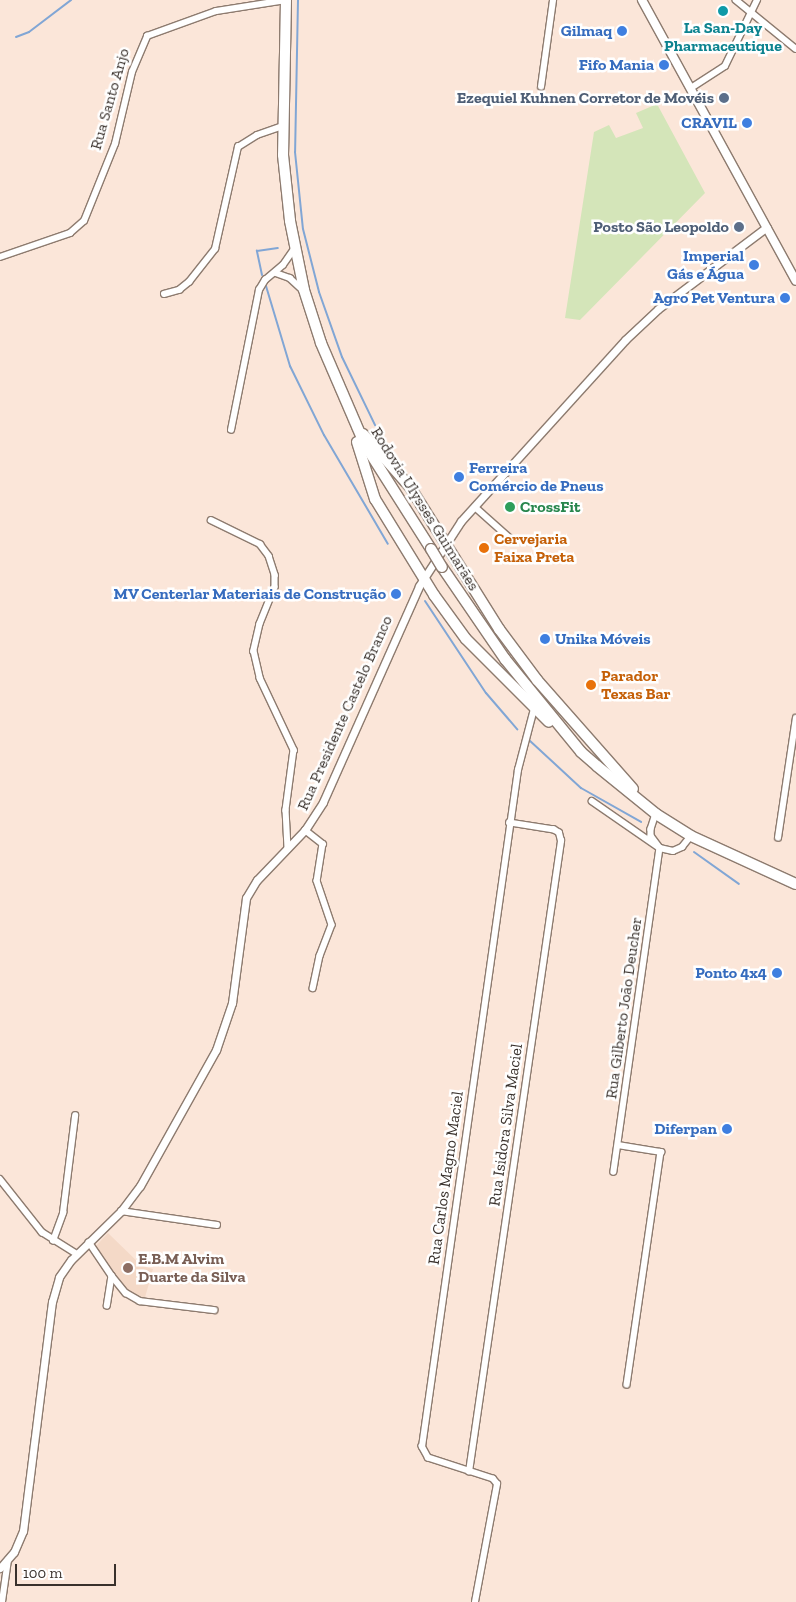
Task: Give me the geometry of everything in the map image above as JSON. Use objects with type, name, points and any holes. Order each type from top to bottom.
[{"type":"highway","name":"Rodovia Ulysses Guimarães","points":[[286,0],[283,126],[286,190],[294,248],[304,290],[339,385],[357,428],[384,478],[505,660],[581,752],[653,811],[691,836],[796,884]]},
{"type":"highway","points":[[339,385],[346,418],[362,452],[375,499],[424,578],[466,639],[498,667],[534,709],[581,752]]},
{"type":"highway","points":[[357,428],[404,478],[499,629],[537,680],[653,811]]},
{"type":"main road","points":[[642,0],[796,281]]},
{"type":"street","name":"Rua Santo Anjo","points":[[0,257],[66,235],[84,221],[115,144],[132,72],[147,36],[216,11],[286,0]]},
{"type":"street","points":[[542,87],[553,0]]},
{"type":"street","points":[[736,0],[796,49]]},
{"type":"street","points":[[691,88],[725,66],[756,0]]},
{"type":"street","points":[[164,294],[179,290],[189,282],[215,249],[238,147],[252,137],[283,126]]},
{"type":"street","name":"Rua Presidente Castelo Branco","points":[[0,1568],[8,1560],[23,1531],[54,1293],[63,1270],[121,1211],[140,1186],[216,1050],[232,1003],[246,898],[257,880],[288,850],[305,830],[322,802],[383,661],[424,578],[445,542],[638,326],[767,227]]},
{"type":"street","points":[[231,430],[259,290],[265,280],[276,273],[294,248]]},
{"type":"street","points":[[276,273],[290,278],[304,290]]},
{"type":"street","points":[[475,507],[512,540]]},
{"type":"street","points":[[211,520],[260,544],[269,556],[275,575],[275,587],[260,624],[254,651],[260,678],[294,750],[286,810],[288,850]]},
{"type":"street","name":"Rua Carlos Magno Maciel","points":[[475,1602],[497,1484],[493,1479],[428,1458],[422,1447],[510,823],[522,745],[534,709]]},
{"type":"street","points":[[778,838],[796,718]]},
{"type":"street","points":[[592,801],[660,848],[673,851],[682,847],[691,836]]},
{"type":"street","points":[[653,811],[652,836],[660,848]]},
{"type":"street","name":"Rua Isidora Silva Maciel","points":[[469,1472],[561,841],[559,833],[554,830],[510,823]]},
{"type":"street","points":[[305,830],[323,844],[316,881],[332,920],[313,988]]},
{"type":"street","name":"Rua Gilberto João Deucher","points":[[614,1172],[660,848]]},
{"type":"street","points":[[53,1241],[63,1213],[75,1116]]},
{"type":"street","points":[[618,1146],[661,1152],[627,1385]]},
{"type":"street","points":[[0,1180],[34,1224],[53,1241],[77,1254]]},
{"type":"street","points":[[121,1211],[217,1225]]},
{"type":"street","points":[[89,1242],[126,1293],[140,1301],[214,1310]]},
{"type":"street","points":[[107,1306],[112,1276]]},
{"type":"street","points":[[2,1602],[8,1560]]},
{"type":"shaded area","name":"E.B.M Alvim Duarte da Silva","points":[[108,1233],[142,1266],[153,1269],[144,1301],[127,1293],[96,1250],[96,1246]]},
{"type":"green space","points":[[657,104],[705,193],[580,320],[565,318],[594,132],[609,125],[616,138],[643,128],[636,113]]},
{"type":"waterway","points":[[16,37],[29,32],[71,0]]},
{"type":"waterway","points":[[298,0],[295,152],[303,229],[319,292],[342,357],[375,425]]},
{"type":"waterway","points":[[262,275],[257,251],[278,248]]},
{"type":"waterway","points":[[266,286],[290,366],[324,435],[388,544]]},
{"type":"waterway","points":[[425,601],[486,693],[517,729]]},
{"type":"waterway","points":[[529,740],[581,788],[641,822]]},
{"type":"waterway","points":[[694,852],[739,884]]},
{"type":"place","name":"La San-Day Pharmaceutique","points":[[723,11]]},
{"type":"place","name":"Gilmaq","points":[[622,31]]},
{"type":"place","name":"Fifo Mania","points":[[664,65]]},
{"type":"place","name":"Ezequiel Kuhnen Corretor de Movéis","points":[[724,98]]},
{"type":"place","name":"CRAVIL","points":[[747,123]]},
{"type":"place","name":"Posto São Leopoldo","points":[[739,227]]},
{"type":"place","name":"Imperial Gás e Água","points":[[754,265]]},
{"type":"place","name":"Agro Pet Ventura","points":[[785,298]]},
{"type":"place","name":"Ferreira Comércio de Pneus","points":[[459,477]]},
{"type":"place","name":"CrossFit","points":[[510,507]]},
{"type":"place","name":"Cervejaria Faixa Preta","points":[[484,548]]},
{"type":"place","name":"MV Centerlar Materiais de Construção","points":[[396,594]]},
{"type":"place","name":"Unika Móveis","points":[[545,639]]},
{"type":"place","name":"Parador Texas Bar","points":[[591,685]]},
{"type":"place","name":"Ponto 4x4","points":[[777,973]]},
{"type":"place","name":"Diferpan","points":[[727,1129]]},
{"type":"place","name":"E.B.M Alvim Duarte da Silva","points":[[128,1268]]}]
